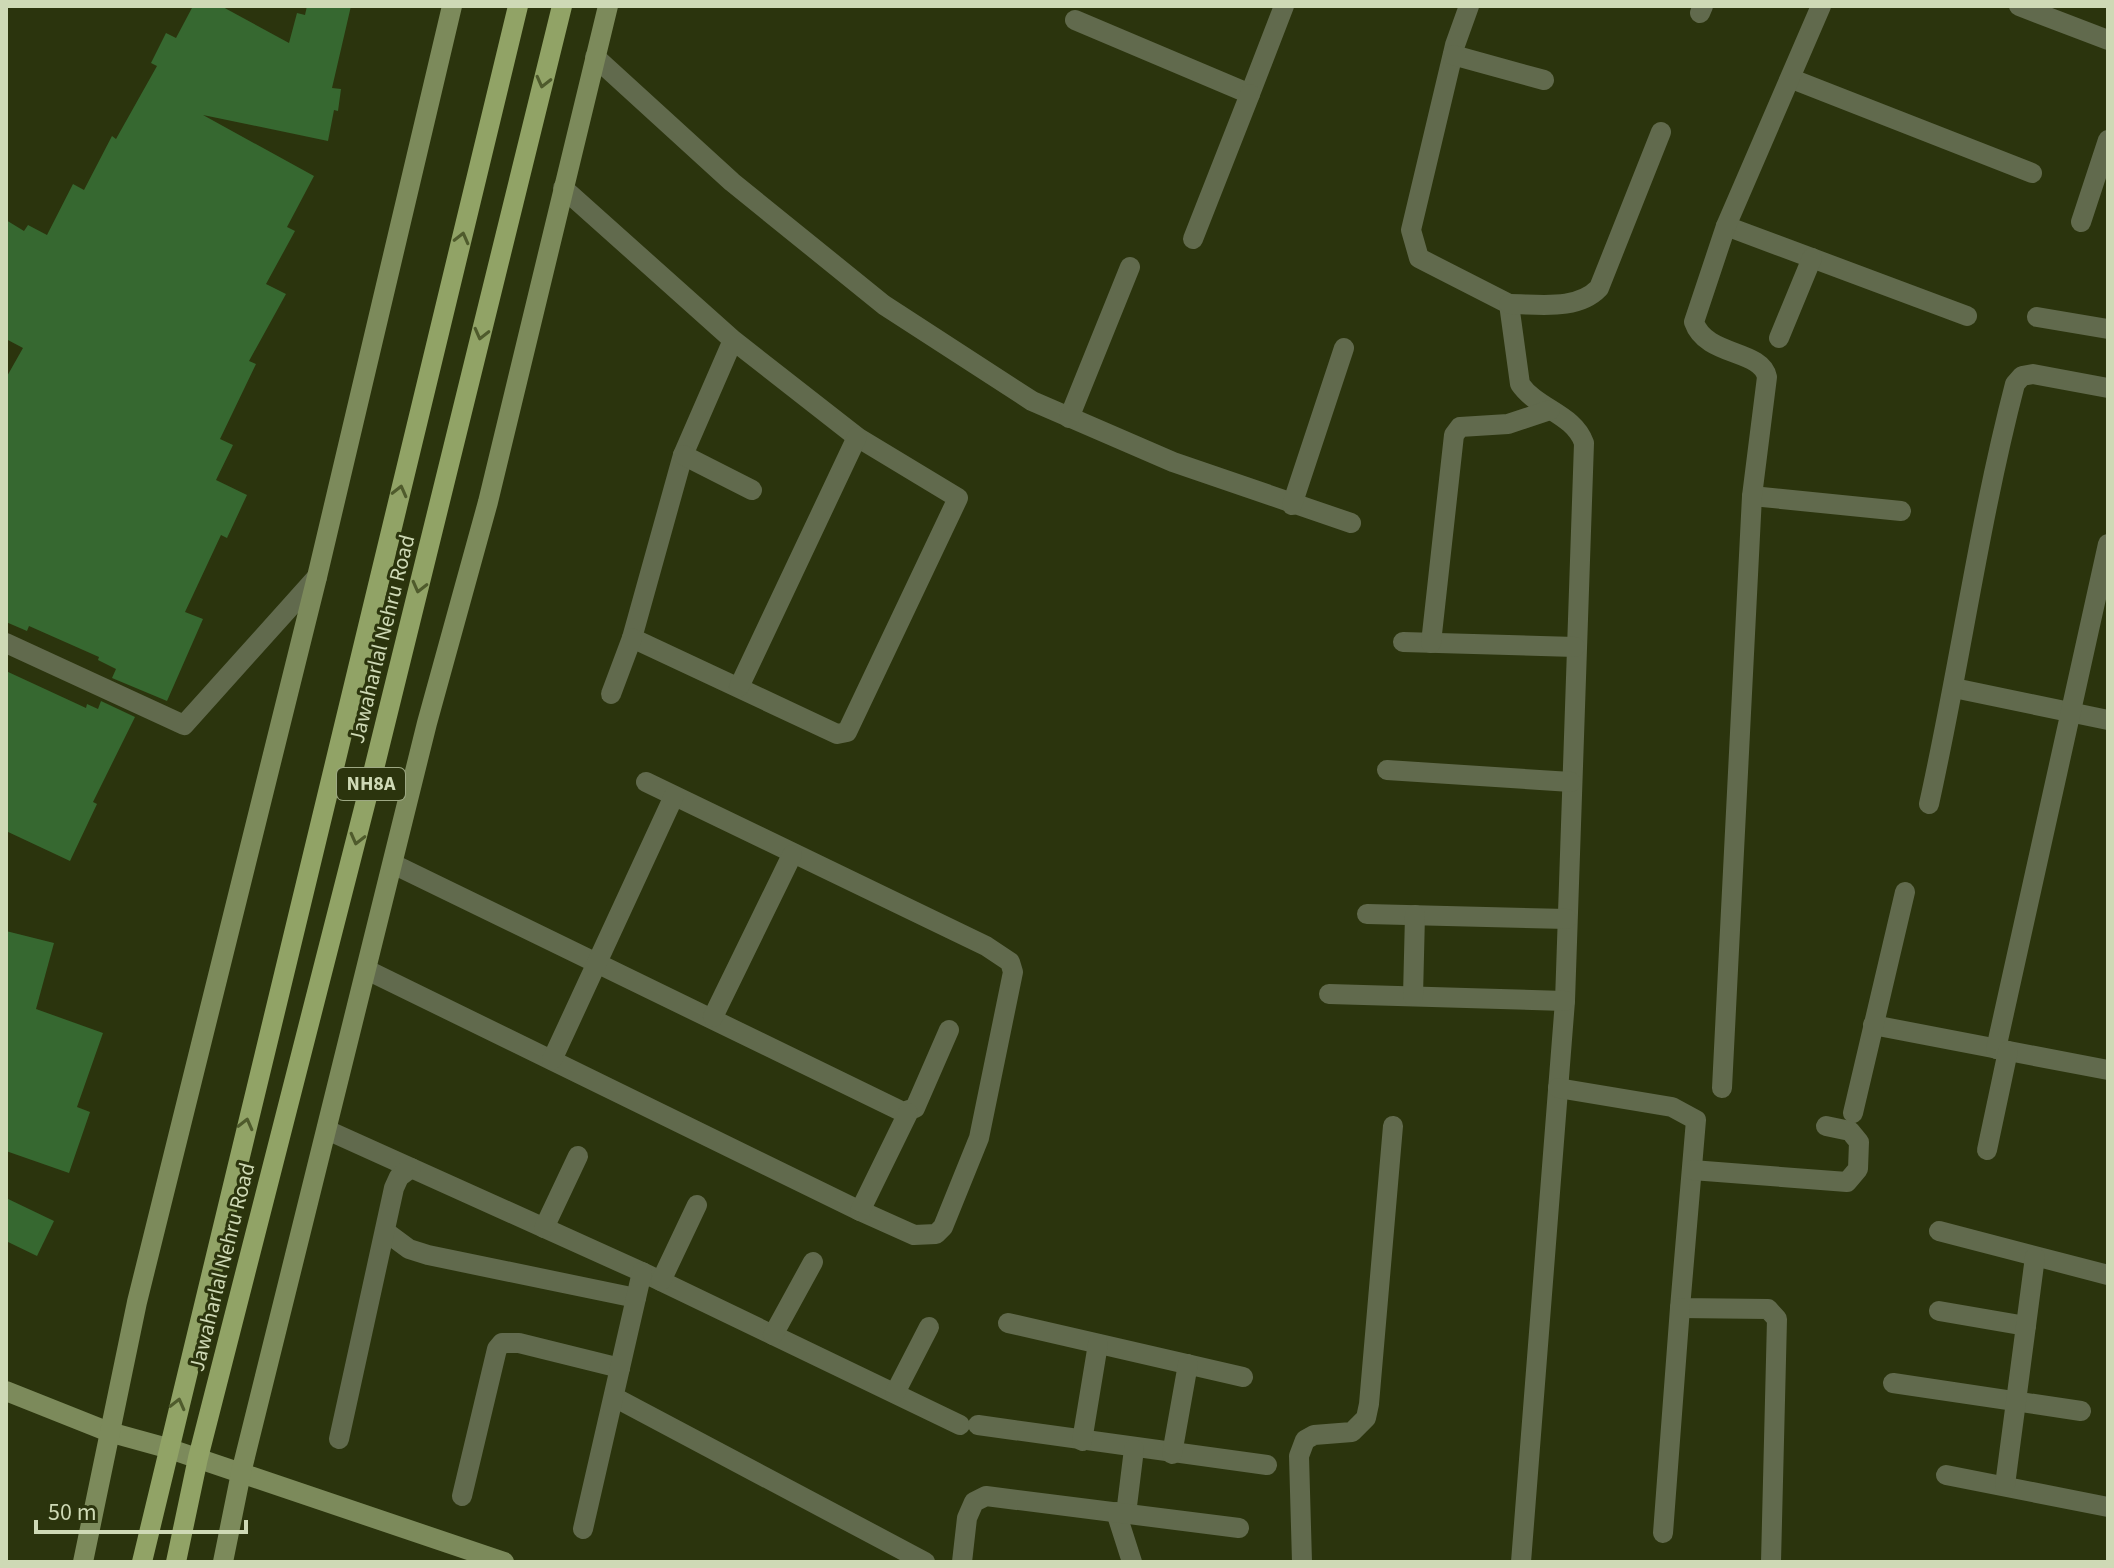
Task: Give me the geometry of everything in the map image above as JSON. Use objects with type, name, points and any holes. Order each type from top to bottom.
[{"type":"main road","name":"Jawaharlal Nehru Road","points":[[142,1562],[167,1448],[518,6]]},
{"type":"main road","name":"Jawaharlal Nehru Road","points":[[176,1562],[198,1458],[368,797],[562,6]]},
{"type":"street","points":[[83,1562],[141,1287],[317,577],[452,6]]},
{"type":"street","points":[[223,1562],[241,1473],[395,865],[427,723],[488,502],[608,6]]},
{"type":"street","points":[[1193,239],[1284,6]]},
{"type":"street","points":[[1469,6],[1453,55],[1411,230],[1413,247],[1429,266],[1509,304],[1572,303],[1588,299],[1599,288],[1661,132]]},
{"type":"street","points":[[1722,1088],[1752,496],[1765,370],[1759,363],[1705,340],[1694,322],[1726,226],[1821,6]]},
{"type":"street","points":[[2019,6],[2108,40]]},
{"type":"street","points":[[1075,20],[1250,94]]},
{"type":"street","points":[[1453,55],[1544,80]]},
{"type":"street","points":[[595,57],[732,182],[884,305],[1032,401],[1173,462],[1351,523]]},
{"type":"street","points":[[1792,79],[2032,173]]},
{"type":"street","points":[[2081,222],[2108,140]]},
{"type":"street","points":[[563,188],[733,340],[857,437],[958,498],[847,732],[837,734],[632,638]]},
{"type":"street","points":[[1726,226],[1967,316]]},
{"type":"street","points":[[1779,338],[1812,258]]},
{"type":"street","points":[[1069,418],[1130,267]]},
{"type":"street","points":[[1509,304],[1520,384],[1526,393],[1579,429],[1584,443],[1565,1001],[1521,1562]]},
{"type":"street","points":[[2037,317],[2108,329]]},
{"type":"street","points":[[611,694],[632,638],[683,455],[733,340]]},
{"type":"street","points":[[1292,505],[1344,348]]},
{"type":"street","points":[[1929,804],[1954,688],[1994,464],[2015,384],[2022,376],[2033,374],[2108,388]]},
{"type":"street","points":[[1431,643],[1454,435],[1460,427],[1508,424],[1550,410]]},
{"type":"street","points":[[739,687],[857,437]]},
{"type":"street","points":[[683,455],[752,490]]},
{"type":"street","points":[[1752,496],[1901,511]]},
{"type":"street","points":[[1987,1150],[2002,1050],[2070,712],[2108,544]]},
{"type":"street","points":[[6,643],[184,725],[317,577]]},
{"type":"street","points":[[1403,642],[1575,647]]},
{"type":"street","points":[[1954,688],[2108,720]]},
{"type":"street","points":[[1387,770],[1571,782]]},
{"type":"street","points":[[367,970],[860,1211],[914,1235],[936,1234],[943,1227],[979,1138],[1013,972],[1010,962],[986,946],[646,782]]},
{"type":"street","points":[[552,1060],[674,796]]},
{"type":"street","points":[[713,1017],[792,855]]},
{"type":"street","points":[[395,865],[908,1113]]},
{"type":"street","points":[[1853,1113],[1905,892]]},
{"type":"street","points":[[1367,914],[1567,919]]},
{"type":"street","points":[[1413,996],[1415,915]]},
{"type":"street","points":[[1329,994],[1565,1001]]},
{"type":"street","points":[[1873,1025],[2108,1070]]},
{"type":"street","points":[[860,1211],[908,1113],[915,1108],[949,1030]]},
{"type":"street","points":[[1558,1088],[1686,1112],[1696,1120],[1663,1533]]},
{"type":"street","points":[[1302,1562],[1299,1456],[1305,1440],[1314,1435],[1352,1432],[1366,1418],[1369,1404],[1393,1126]]},
{"type":"street","points":[[1692,1170],[1847,1182],[1858,1169],[1859,1142],[1850,1131],[1826,1126]]},
{"type":"street","points":[[327,1130],[652,1276],[895,1393],[969,1425],[1267,1465]]},
{"type":"street","points":[[544,1228],[578,1156]]},
{"type":"street","points":[[339,1439],[394,1188],[399,1177],[411,1168]]},
{"type":"street","points":[[583,1529],[636,1298],[697,1205]]},
{"type":"street","points":[[1939,1231],[2108,1275]]},
{"type":"street","points":[[386,1232],[409,1249],[428,1255],[636,1298]]},
{"type":"street","points":[[2005,1485],[2035,1257]]},
{"type":"street","points":[[773,1335],[813,1262]]},
{"type":"street","points":[[1680,1308],[1768,1309],[1777,1319],[1771,1562]]},
{"type":"street","points":[[1939,1311],[2026,1326]]},
{"type":"street","points":[[1008,1323],[1243,1377]]},
{"type":"street","points":[[895,1393],[929,1327]]},
{"type":"street","points":[[462,1496],[497,1349],[502,1343],[519,1343],[620,1368]]},
{"type":"street","points":[[1082,1441],[1098,1344]]},
{"type":"street","points":[[1172,1454],[1188,1364]]},
{"type":"street","points":[[1893,1383],[2081,1411]]},
{"type":"street","points":[[6,1391],[109,1432],[198,1458],[504,1562]]},
{"type":"street","points":[[614,1397],[925,1562]]},
{"type":"street","points":[[1132,1562],[1121,1513],[1134,1449]]},
{"type":"street","points":[[1946,1475],[2108,1507]]},
{"type":"street","points":[[962,1562],[967,1518],[974,1502],[986,1496],[1239,1528]]},
{"type":"building","points":[[193,6],[221,6],[289,43],[297,13],[305,15],[307,6],[351,6],[332,88],[341,89],[338,111],[334,110],[328,141],[203,115],[314,176],[287,227],[295,231],[266,284],[286,294],[249,361],[256,364],[220,439],[233,445],[216,480],[247,495],[227,538],[221,535],[185,612],[203,619],[167,701],[112,678],[116,669],[98,660],[99,657],[29,626],[27,631],[6,622],[6,378],[23,348],[6,339],[6,220],[24,231],[28,225],[47,235],[73,184],[84,190],[112,136],[116,139],[157,66],[151,63],[166,33],[176,38]]},
{"type":"building","points":[[6,671],[86,708],[87,704],[98,709],[101,701],[135,717],[93,802],[97,804],[70,861],[6,831]]},
{"type":"building","points":[[6,931],[54,943],[36,1009],[103,1033],[77,1107],[90,1112],[69,1173],[6,1151]]},
{"type":"building","points":[[6,1198],[54,1221],[37,1256],[6,1241]]}]
